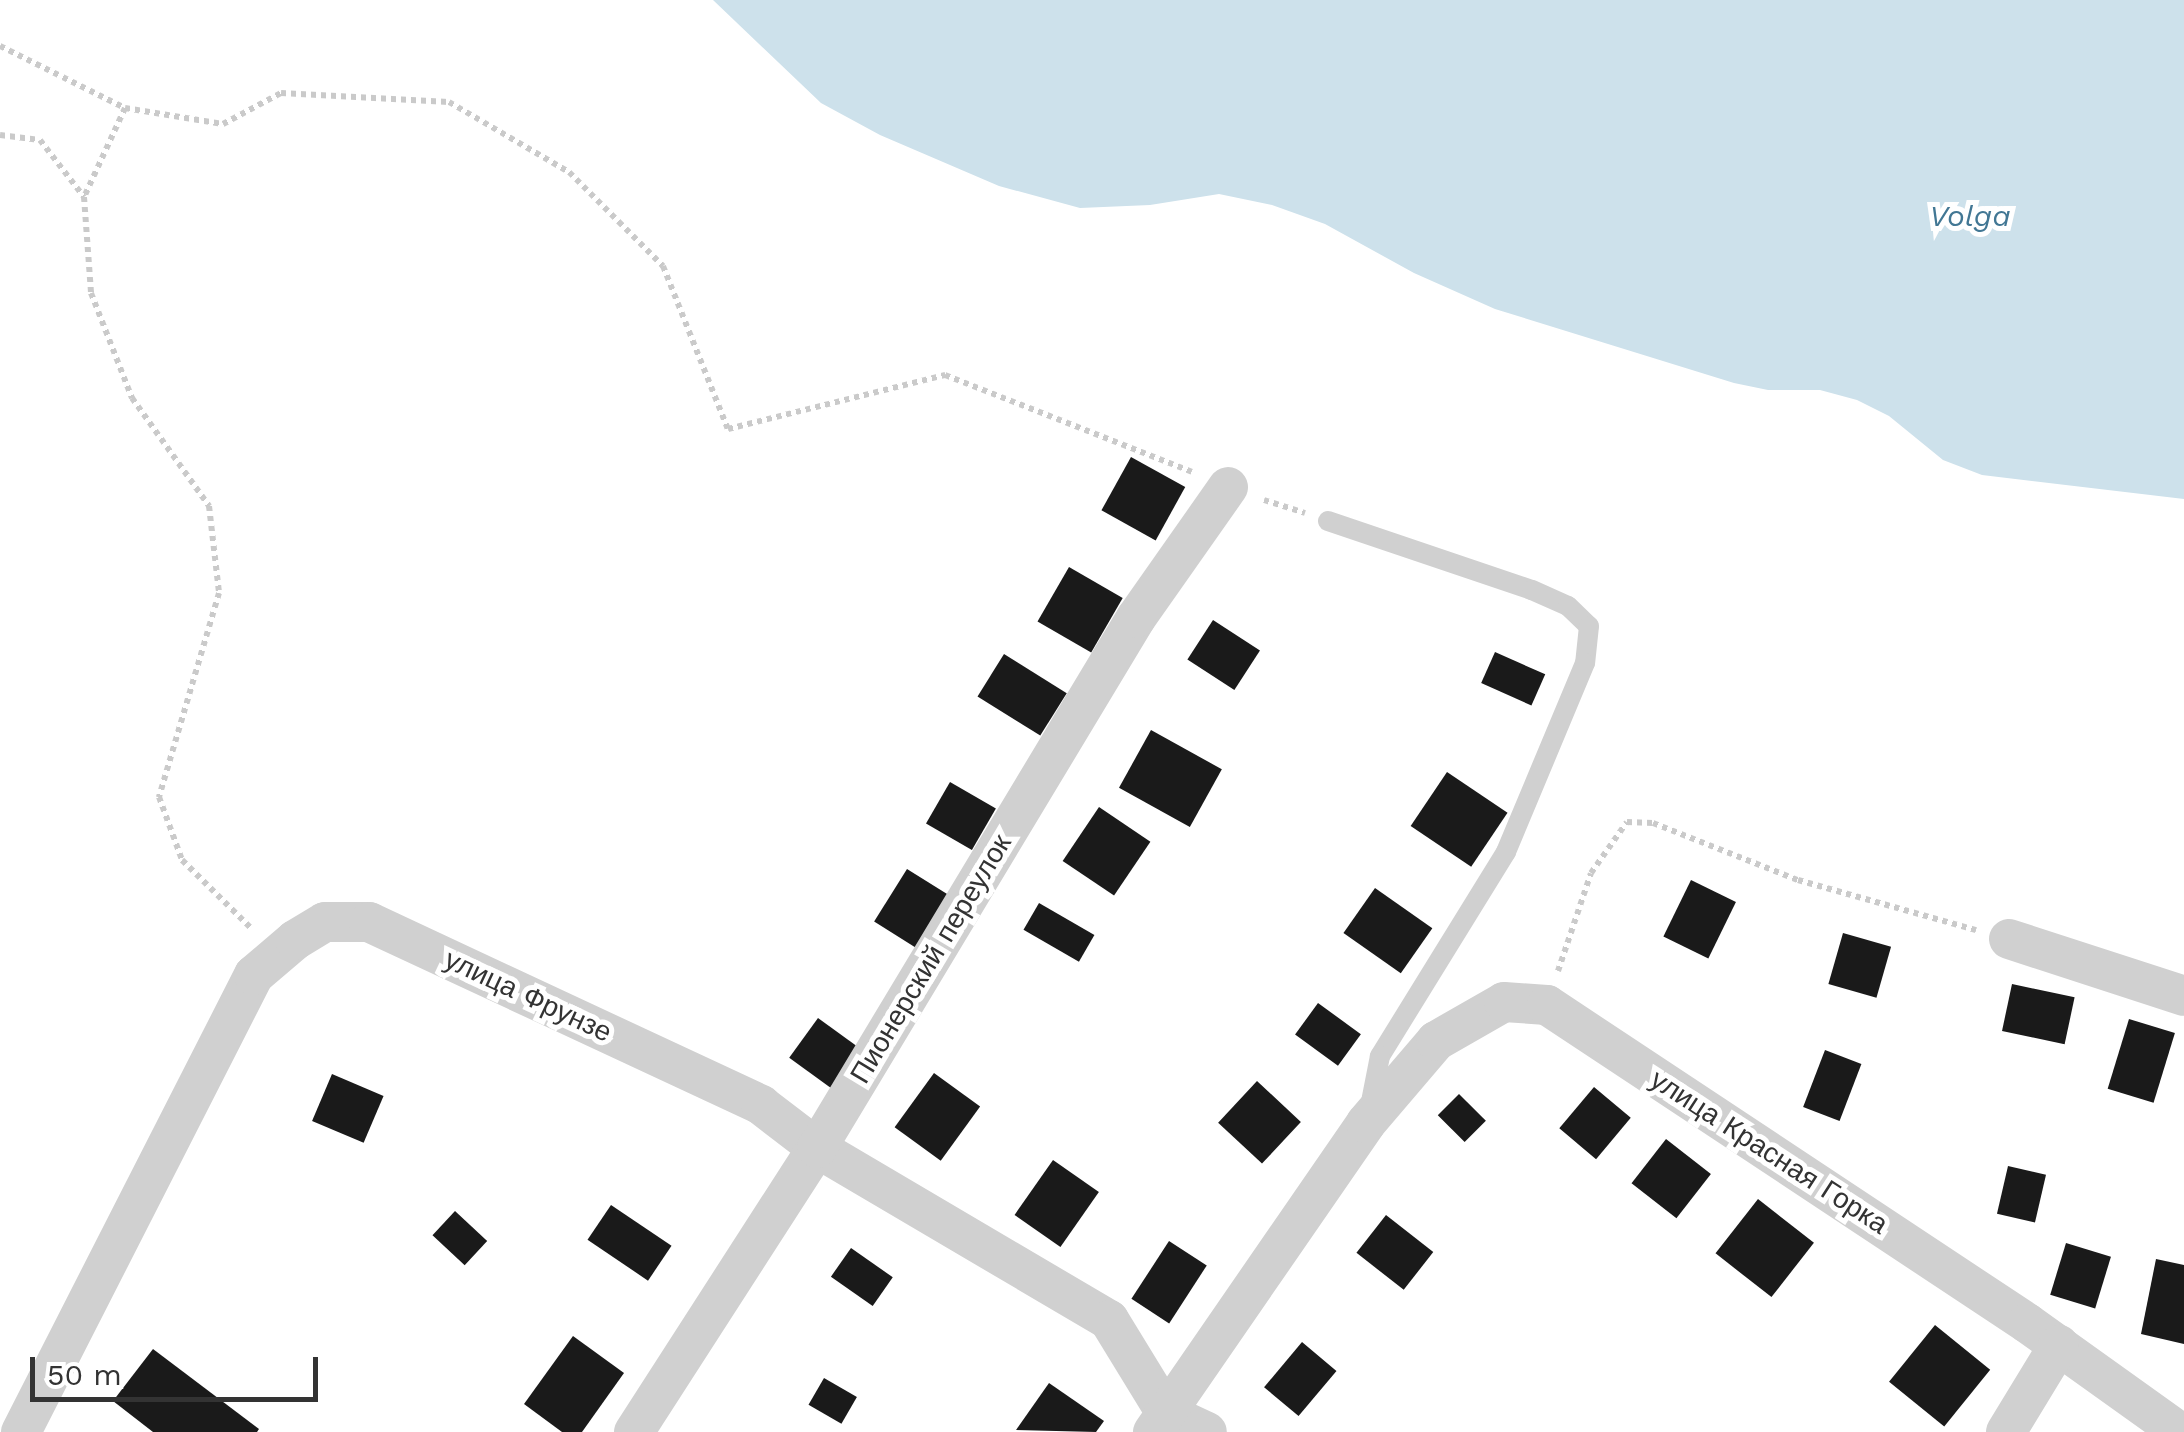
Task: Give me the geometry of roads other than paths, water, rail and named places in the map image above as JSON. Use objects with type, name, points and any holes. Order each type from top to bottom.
[{"type":"street","name":"Пионерский переулок","points":[[634,1432],[817,1148],[1136,618],[1228,487]]},
{"type":"street","name":"улица Фрунзе","points":[[22,1432],[254,975],[294,940],[325,922],[369,922],[761,1105],[817,1148],[1109,1320],[1159,1422]]},
{"type":"street","points":[[2009,939],[2184,996]]},
{"type":"street","name":"улица Красная Горка","points":[[1366,1124],[1436,1041],[1504,1002],[1547,1005],[2059,1346],[2179,1432]]},
{"type":"street","points":[[1207,1432],[1159,1422],[1366,1124]]},
{"type":"street","points":[[2006,1432],[2059,1346]]},
{"type":"lane","points":[[1328,522],[1532,590],[1568,606],[1589,626],[1585,663],[1506,852],[1380,1056],[1366,1124]]},
{"type":"water","name":"Volga","points":[[713,0],[2184,0],[2184,499],[1982,475],[1943,460],[1889,416],[1857,400],[1820,390],[1768,390],[1734,383],[1495,309],[1414,273],[1325,224],[1272,205],[1219,194],[1150,205],[1080,208],[999,186],[880,135],[821,103]]}]
